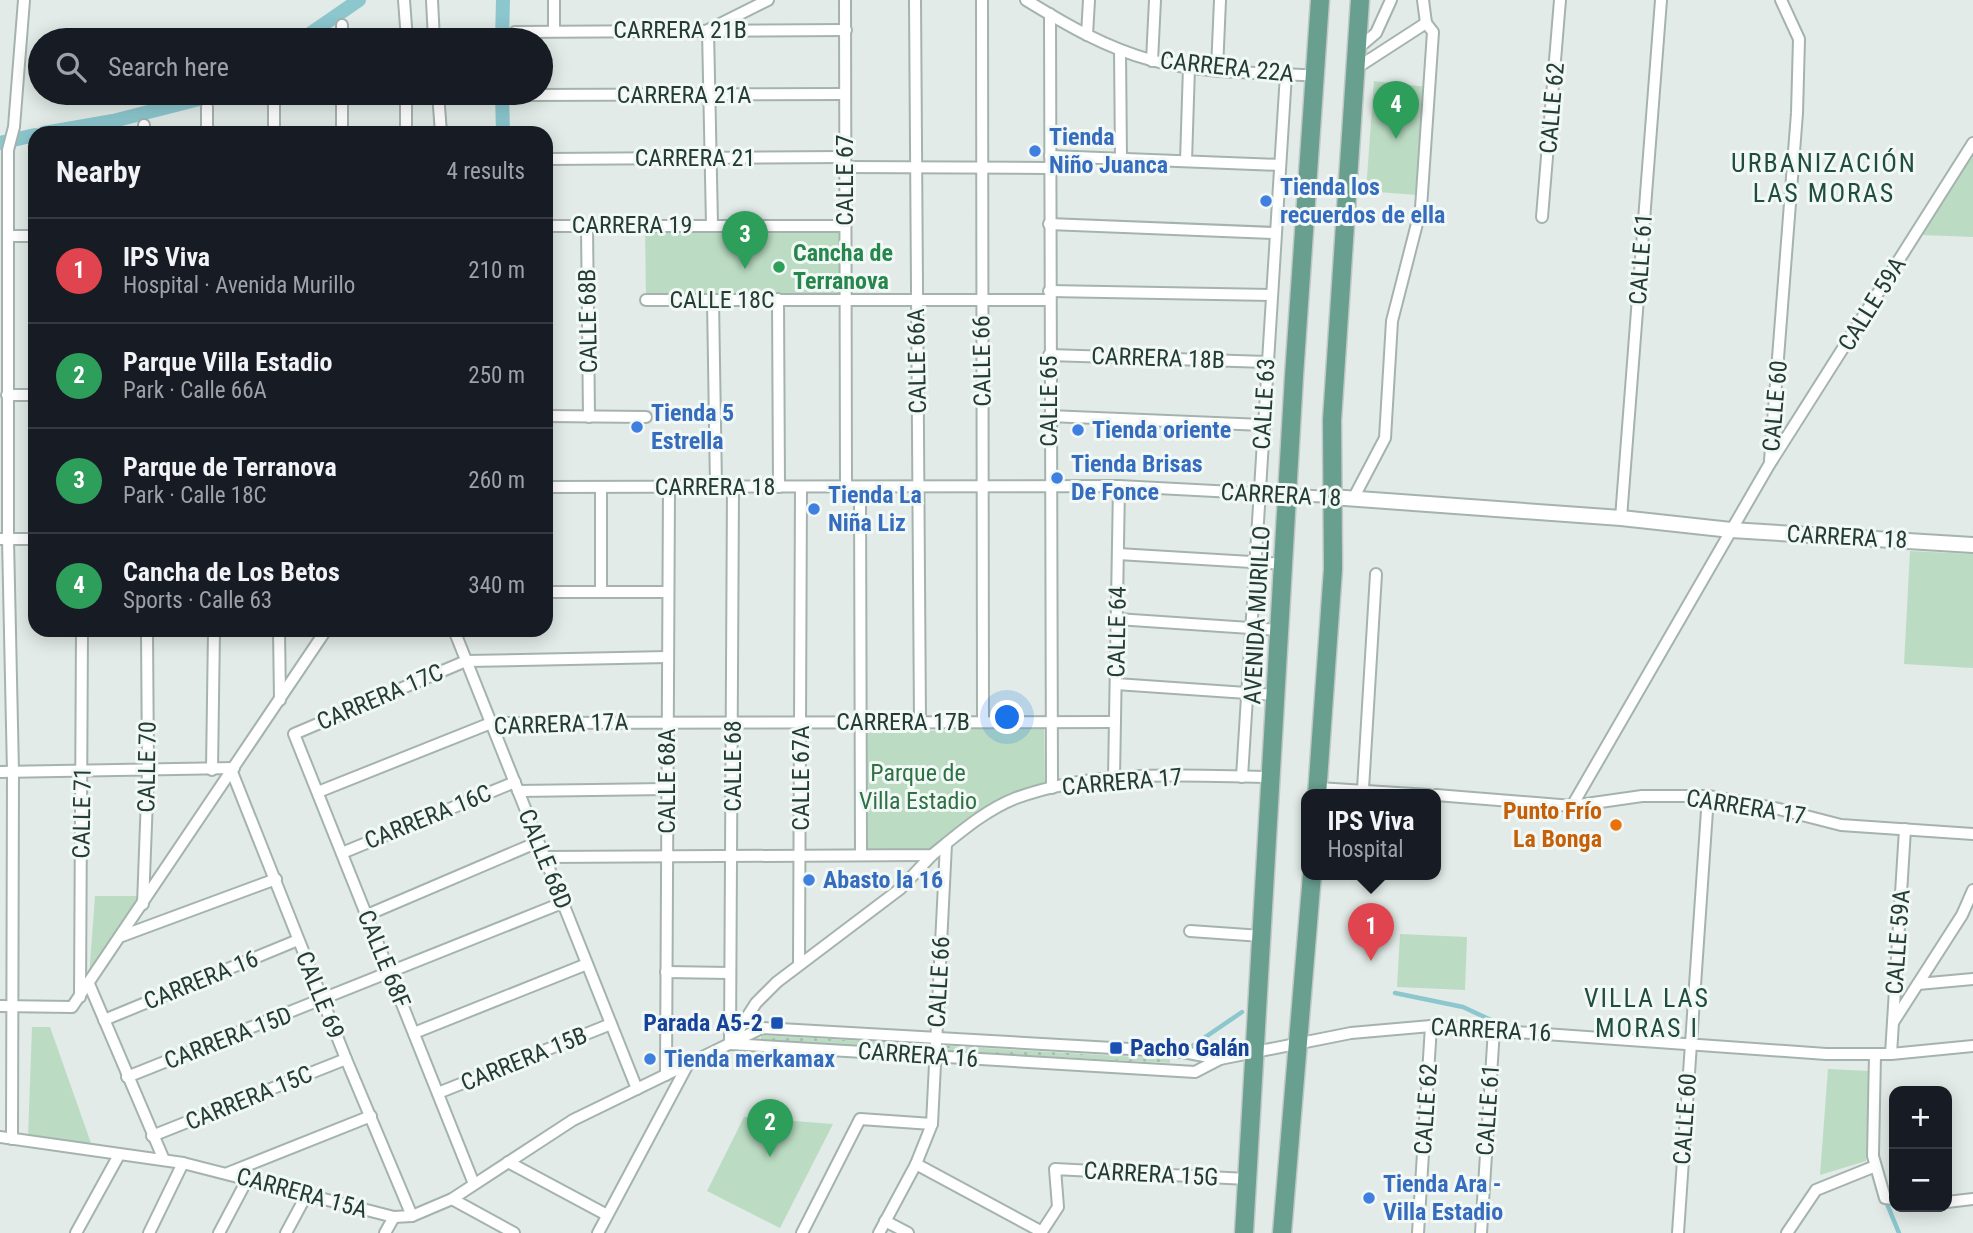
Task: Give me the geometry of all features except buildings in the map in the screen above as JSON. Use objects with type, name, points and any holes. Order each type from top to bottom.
[{"type":"main road","name":"AVENIDA MURILLO","points":[[1244,1233],[1294,376],[1320,0]]},
{"type":"main road","points":[[1318,789],[1333,569],[1332,410],[1360,0]]},
{"type":"main road","points":[[1282,1233],[1312,880]]},
{"type":"street","points":[[12,1139],[13,772],[4,539],[7,395],[4,309],[8,236],[8,150],[14,127],[24,0]]},
{"type":"street","points":[[404,0],[406,28]]},
{"type":"street","points":[[432,0],[433,28]]},
{"type":"street","points":[[554,0],[554,30]]},
{"type":"street","points":[[712,225],[708,30],[768,0]]},
{"type":"street","name":"CALLE 67","points":[[845,0],[846,487]]},
{"type":"street","name":"CALLE 66A","points":[[915,0],[920,722]]},
{"type":"street","name":"CALLE 66","points":[[982,0],[983,722]]},
{"type":"street","points":[[1087,35],[1089,0]]},
{"type":"street","points":[[1152,61],[1155,0]]},
{"type":"street","points":[[1217,70],[1220,0]]},
{"type":"street","points":[[1356,51],[1376,33],[1391,0]]},
{"type":"street","points":[[1353,499],[1385,438],[1392,321],[1421,208],[1433,32],[1426,23],[1423,0]]},
{"type":"street","name":"CALLE 62","points":[[1542,217],[1560,0]]},
{"type":"street","name":"CALLE 61","points":[[1621,518],[1661,0]]},
{"type":"street","name":"CALLE 60","points":[[1572,806],[1769,465],[1799,38],[1781,0]]},
{"type":"street","name":"CARRERA 22A","points":[[1028,1],[1087,35],[1152,61],[1217,70],[1316,76]]},
{"type":"street","name":"CALLE 65","points":[[1050,14],[1048,487],[1052,788]]},
{"type":"street","points":[[1355,69],[1426,23]]},
{"type":"street","name":"CARRERA 21B","points":[[554,30],[846,30]]},
{"type":"street","points":[[1120,50],[1121,159]]},
{"type":"street","points":[[1186,161],[1188,67]]},
{"type":"street","name":"CALLE 63","points":[[1242,777],[1286,74]]},
{"type":"street","name":"CARRERA 21A","points":[[553,96],[845,94]]},
{"type":"street","points":[[274,105],[274,126]]},
{"type":"street","points":[[342,105],[342,126]]},
{"type":"street","points":[[406,105],[406,126]]},
{"type":"street","points":[[439,105],[440,126]]},
{"type":"street","points":[[207,107],[208,126]]},
{"type":"street","name":"CALLE 59A","points":[[1769,465],[1973,143]]},
{"type":"street","name":"CARRERA 21","points":[[553,159],[712,158],[916,167],[1121,159],[1280,165]]},
{"type":"street","points":[[1049,224],[1275,233]]},
{"type":"street","name":"CALLE 68B","points":[[587,225],[589,416]]},
{"type":"street","name":"CARRERA 19","points":[[553,226],[844,226]]},
{"type":"street","points":[[8,236],[28,236]]},
{"type":"street","name":"CALLE 18C","points":[[646,300],[981,300],[1049,296],[1271,295]]},
{"type":"street","points":[[778,299],[779,487]]},
{"type":"street","points":[[713,300],[716,487]]},
{"type":"street","name":"CARRERA 18B","points":[[1049,355],[1267,362]]},
{"type":"street","points":[[7,395],[28,395]]},
{"type":"street","points":[[553,416],[646,417]]},
{"type":"street","points":[[1049,416],[1263,425]]},
{"type":"street","name":"CARRERA 18","points":[[553,488],[1119,486],[1331,497],[1621,518],[1731,530],[1973,545]]},
{"type":"street","name":"CALLE 64","points":[[1114,778],[1119,486]]},
{"type":"street","points":[[601,487],[601,592]]},
{"type":"street","name":"CALLE 68A","points":[[666,1075],[669,487]]},
{"type":"street","name":"CALLE 68","points":[[730,1044],[733,487]]},
{"type":"street","name":"CALLE 67A","points":[[799,963],[801,487]]},
{"type":"street","points":[[860,487],[861,855]]},
{"type":"street","points":[[4,539],[28,539]]},
{"type":"street","points":[[1118,554],[1284,564]]},
{"type":"street","points":[[1363,789],[1376,574]]},
{"type":"street","points":[[553,592],[668,592]]},
{"type":"street","points":[[1117,619],[1280,630]]},
{"type":"street","name":"CALLE 71","points":[[80,997],[82,637]]},
{"type":"street","name":"CALLE 70","points":[[143,905],[148,771],[148,637]]},
{"type":"street","points":[[212,770],[214,637]]},
{"type":"street","points":[[279,637],[280,700]]},
{"type":"street","points":[[0,1006],[72,1007],[321,637]]},
{"type":"street","name":"CALLE 68D","points":[[457,637],[637,1088]]},
{"type":"street","points":[[466,661],[668,657]]},
{"type":"street","name":"CARRERA 17C","points":[[294,734],[466,661]]},
{"type":"street","points":[[1116,684],[1276,695]]},
{"type":"street","name":"CARRERA 17B","points":[[733,721],[1115,722]]},
{"type":"street","name":"CARRERA 17A","points":[[318,792],[491,723],[733,721]]},
{"type":"street","name":"CALLE 68F","points":[[294,734],[474,1184]]},
{"type":"street","points":[[0,772],[233,770]]},
{"type":"street","name":"CALLE 69","points":[[233,770],[298,940],[412,1216]]},
{"type":"street","name":"CARRERA 17","points":[[799,963],[900,889],[932,855],[979,818],[1015,799],[1052,788],[1114,778],[1272,777]]},
{"type":"street","name":"CARRERA 16C","points":[[342,853],[517,787],[667,789]]},
{"type":"street","name":"CARRERA 17","points":[[1441,795],[1572,806],[1642,796],[1708,796],[1779,809],[1842,825],[1973,834]]},
{"type":"street","name":"CALLE 60","points":[[1678,1233],[1708,796]]},
{"type":"street","name":"CALLE 59A","points":[[1891,1055],[1905,829]]},
{"type":"street","points":[[367,915],[538,842]]},
{"type":"street","name":"CALLE 66","points":[[879,1233],[916,1164],[932,1124],[946,844]]},
{"type":"street","points":[[545,857],[932,855]]},
{"type":"street","points":[[122,936],[276,879]]},
{"type":"street","points":[[1893,1023],[1967,914],[1973,890]]},
{"type":"street","name":"CARRERA 15D","points":[[127,1077],[562,904]]},
{"type":"street","points":[[1190,931],[1262,936]]},
{"type":"street","name":"CARRERA 16","points":[[104,1020],[298,940]]},
{"type":"street","points":[[730,1044],[757,1003],[799,963]]},
{"type":"street","points":[[414,1033],[587,964]]},
{"type":"street","points":[[666,972],[730,973]]},
{"type":"street","points":[[1918,984],[1973,979]]},
{"type":"street","points":[[89,984],[164,1160]]},
{"type":"street","name":"CARRERA 15B","points":[[438,1093],[611,1024]]},
{"type":"street","name":"CALLE 62","points":[[1418,1233],[1431,1026]]},
{"type":"street","name":"CARRERA 16","points":[[730,1044],[1195,1072],[1220,1059],[1255,1052],[1372,1030],[1431,1026],[1690,1042],[1764,1050],[1875,1055],[1973,1046]]},
{"type":"street","name":"CARRERA 16","points":[[730,1044],[762,1028],[1198,1054],[1220,1059]]},
{"type":"street","name":"CALLE 61","points":[[1481,1233],[1494,1029]]},
{"type":"street","name":"CARRERA 15A","points":[[0,1137],[183,1163],[394,1217],[412,1216],[452,1199],[573,1120],[730,1044]]},
{"type":"street","points":[[1875,1055],[1873,1167],[1889,1198]]},
{"type":"street","name":"CARRERA 15C","points":[[152,1136],[346,1059]]},
{"type":"street","points":[[598,1233],[687,1066]]},
{"type":"street","points":[[228,1173],[371,1116]]},
{"type":"street","points":[[802,1233],[860,1119],[932,1124]]},
{"type":"street","points":[[77,1233],[119,1155]]},
{"type":"street","points":[[508,1162],[607,1215]]},
{"type":"street","points":[[149,1233],[183,1163]]},
{"type":"street","points":[[916,1164],[1042,1233]]},
{"type":"street","points":[[1787,1233],[1816,1189],[1873,1167]]},
{"type":"street","name":"CARRERA 15G","points":[[1042,1233],[1058,1207],[1055,1169],[1247,1179]]},
{"type":"street","points":[[219,1233],[248,1178]]},
{"type":"street","points":[[286,1233],[307,1194]]},
{"type":"street","points":[[452,1199],[514,1233]]},
{"type":"street","points":[[1952,1201],[1973,1199]]},
{"type":"street","points":[[388,1232],[394,1217]]},
{"type":"street","points":[[885,1221],[908,1233]]},
{"type":"green space","points":[[1374,81],[1427,87],[1416,195],[1366,191]]},
{"type":"green space","points":[[1973,153],[1973,237],[1921,235]]},
{"type":"green space","name":"Cancha de Terranova","points":[[645,225],[844,226],[845,299],[646,300]]},
{"type":"green space","points":[[1910,551],[1973,554],[1973,668],[1904,664]]},
{"type":"green space","name":"Parque de Villa Estadio","points":[[1044,727],[1045,784],[997,802],[929,851],[863,850],[861,733]]},
{"type":"green space","points":[[95,896],[140,896],[125,927],[89,977]]},
{"type":"green space","points":[[1400,934],[1467,937],[1465,990],[1397,987]]},
{"type":"green space","points":[[32,1027],[50,1027],[92,1146],[28,1138]]},
{"type":"green space","points":[[761,1035],[1170,1059],[1170,1063],[761,1041]]},
{"type":"green space","points":[[1828,1069],[1870,1071],[1866,1161],[1820,1175]]},
{"type":"green space","points":[[744,1117],[833,1124],[780,1228],[707,1191]]},
{"type":"waterway","points":[[318,28],[359,0]]},
{"type":"waterway","points":[[502,28],[503,0]]},
{"type":"waterway","points":[[84,126],[176,105]]},
{"type":"waterway","points":[[502,105],[503,126]]},
{"type":"waterway","points":[[0,143],[28,137]]},
{"type":"waterway","points":[[1395,993],[1463,1007],[1506,1027]]},
{"type":"waterway","points":[[1185,1051],[1242,1012]]},
{"type":"waterway","points":[[1885,1199],[1899,1233]]},
{"type":"place","name":"Cancha de Los Betos","points":[[1396,139]]},
{"type":"place","name":"Tienda Niño Juanca","points":[[1035,151]]},
{"type":"place","name":"Tienda los recuerdos de ella","points":[[1266,201]]},
{"type":"place","name":"Cancha de Terranova","points":[[779,267]]},
{"type":"place","name":"Parque de Terranova","points":[[745,269]]},
{"type":"place","name":"Tienda 5 Estrella","points":[[637,427]]},
{"type":"place","name":"Tienda oriente","points":[[1078,430]]},
{"type":"place","name":"Tienda Brisas De Fonce","points":[[1057,478]]},
{"type":"place","name":"Tienda La Niña Liz","points":[[814,509]]},
{"type":"place","name":"Punto Frío La Bonga","points":[[1616,825]]},
{"type":"place","name":"Abasto la 16","points":[[809,880]]},
{"type":"place","name":"IPS Viva","points":[[1371,961]]},
{"type":"place","name":"Parada A5-2","points":[[777,1023]]},
{"type":"place","name":"Pacho Galán","points":[[1116,1048]]},
{"type":"place","name":"Tienda merkamax","points":[[650,1059]]},
{"type":"place","name":"Parque Villa Estadio","points":[[770,1157]]},
{"type":"place","name":"Tienda Ara - Villa Estadio","points":[[1369,1198]]},
{"type":"district","name":"URBANIZACIÓN LAS MORAS","points":[[1824,178]]},
{"type":"district","name":"VILLA LAS MORAS I","points":[[1647,1013]]}]
